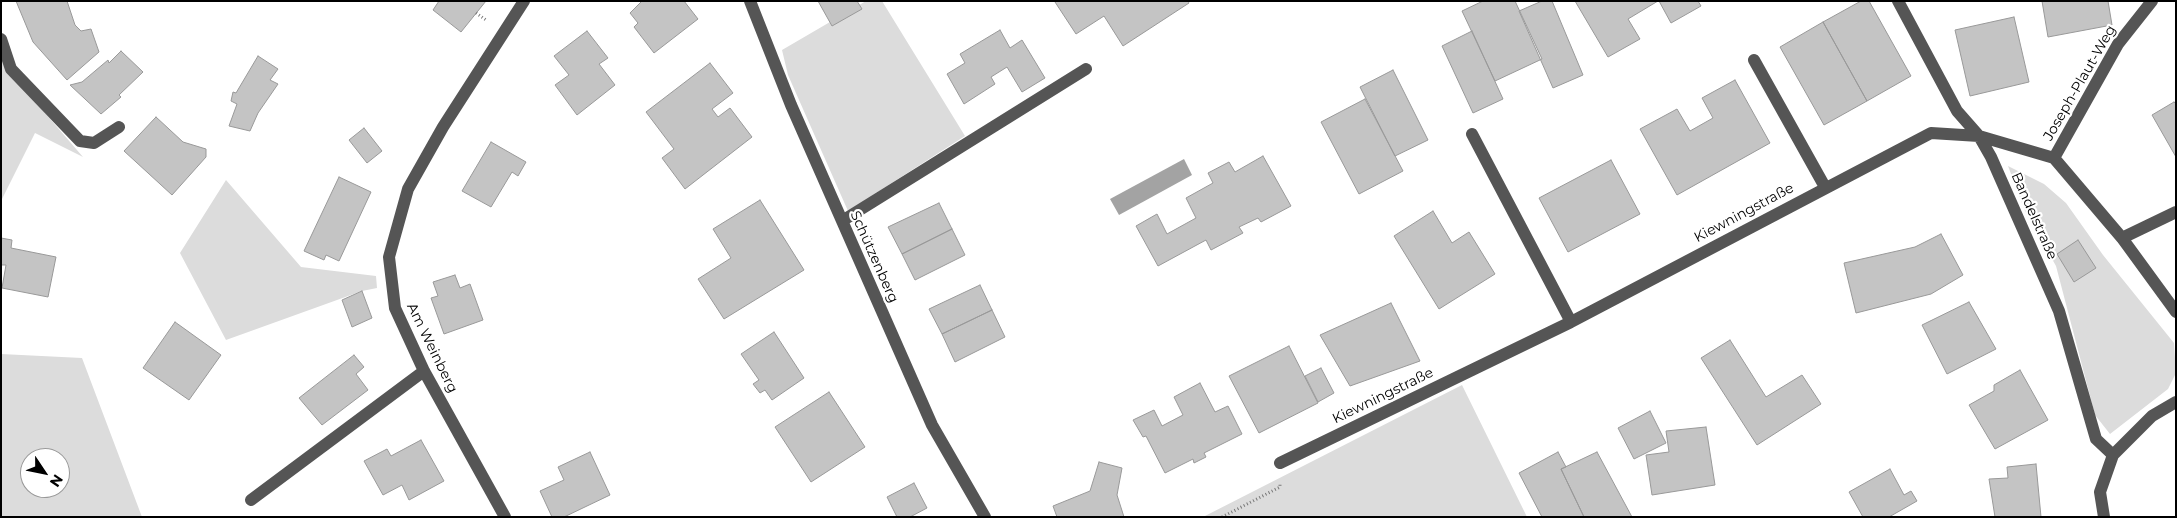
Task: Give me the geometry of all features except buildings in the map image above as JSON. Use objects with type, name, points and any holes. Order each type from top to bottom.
[{"type":"street","name":"Am Weinberg","points":[[505,517],[424,371],[395,308],[389,257],[408,189],[443,127],[524,1]]},
{"type":"street","name":"Schützenberg","points":[[750,1],[791,105],[932,425],[986,517]]},
{"type":"street","name":"Bandelstraße","points":[[1898,1],[1957,111],[1979,136],[1991,157],[2059,312],[2096,439],[2113,455]]},
{"type":"street","name":"Joseph-Plaut-Weg","points":[[2054,158],[2118,44],[2152,1]]},
{"type":"street","points":[[1,39],[12,69],[80,142],[94,143],[119,127]]},
{"type":"street","points":[[1754,60],[1826,187]]},
{"type":"street","points":[[842,221],[1086,69]]},
{"type":"street","name":"Kiewningstraße","points":[[1280,463],[1489,360],[1571,322],[1931,133],[1979,136],[2054,158]]},
{"type":"street","points":[[1472,134],[1571,322]]},
{"type":"street","points":[[2054,158],[2122,238],[2176,312]]},
{"type":"street","points":[[2122,238],[2176,212]]},
{"type":"street","points":[[251,500],[424,371]]},
{"type":"street","points":[[2104,517],[2100,492],[2113,455],[2152,416],[2176,402]]},
{"type":"path","points":[[1222,517],[1280,487],[1280,463]]},
{"type":"shaded area","points":[[866,1],[882,1],[965,136],[848,211],[788,75],[782,50]]},
{"type":"shaded area","points":[[1,42],[7,69],[83,157],[35,133],[1,201]]},
{"type":"shaded area","points":[[1184,159],[1192,175],[1119,215],[1110,199]]},
{"type":"shaded area","points":[[2008,166],[2044,184],[2066,203],[2103,255],[2174,343],[2176,373],[2168,389],[2110,434],[2095,415],[2056,266],[2025,211]]},
{"type":"shaded area","points":[[226,180],[301,267],[376,276],[377,288],[362,291],[226,340],[180,253]]},
{"type":"shaded area","points":[[1,354],[82,358],[142,517],[1,517]]},
{"type":"shaded area","points":[[1462,385],[1527,517],[1203,517]]}]
